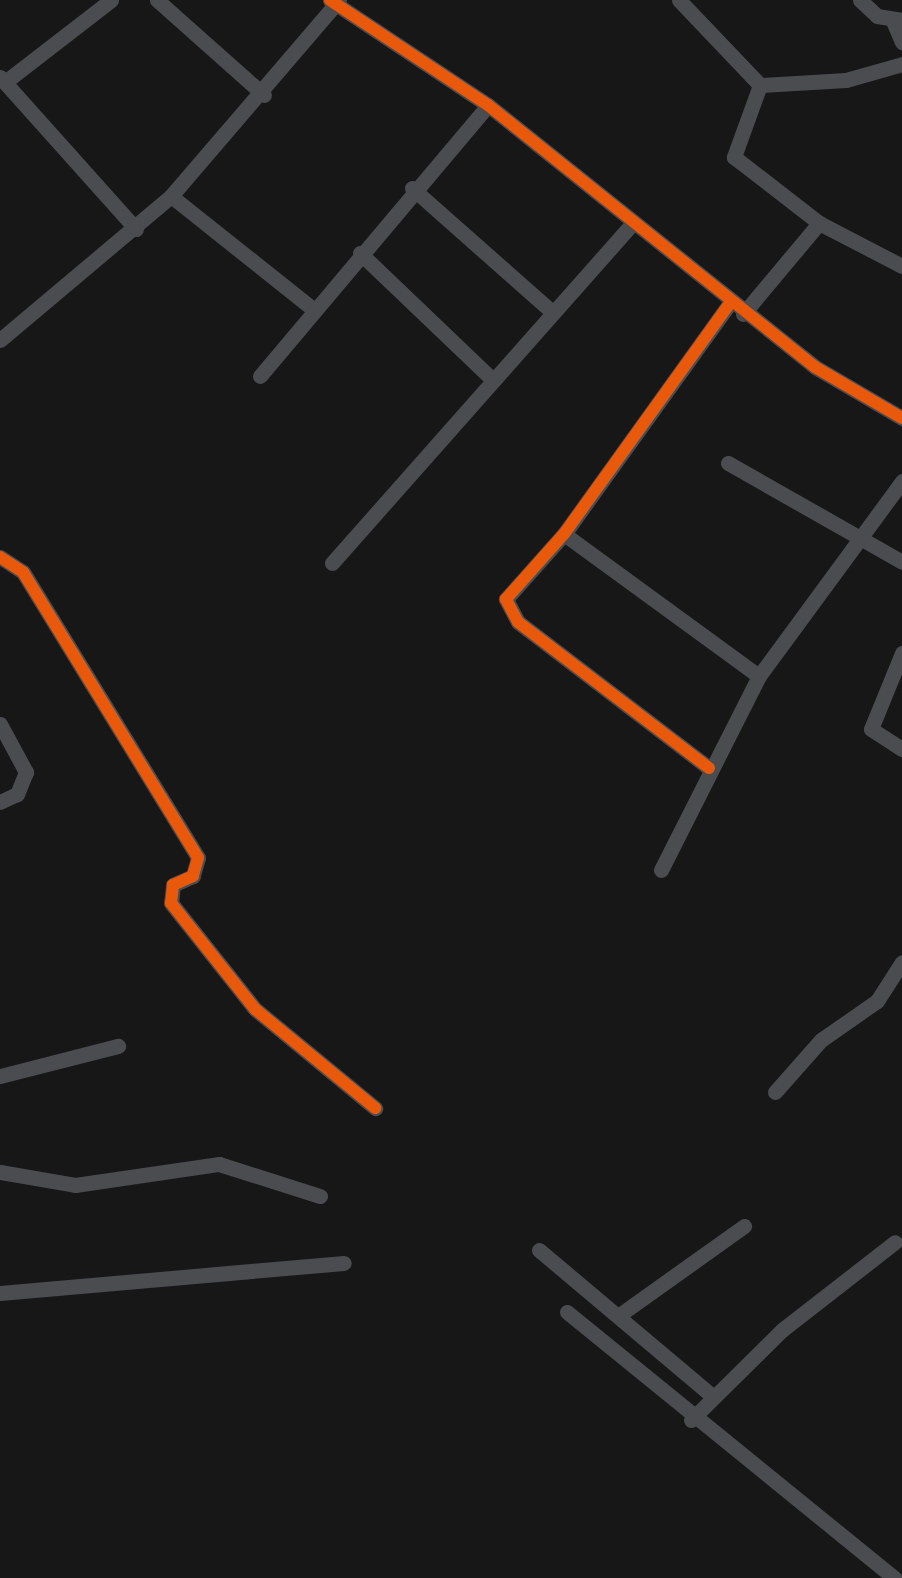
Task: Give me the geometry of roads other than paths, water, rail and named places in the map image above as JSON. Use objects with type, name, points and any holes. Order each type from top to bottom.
[{"type":"street","points":[[111,0],[2,79],[136,229]]},
{"type":"street","points":[[158,0],[264,95]]},
{"type":"street","points":[[679,0],[760,84],[846,80],[902,64]]},
{"type":"street","points":[[860,0],[898,21],[902,42]]},
{"type":"street","points":[[0,340],[171,196],[264,95],[335,1],[488,105],[729,304],[902,418]]},
{"type":"street","points":[[760,84],[734,157],[819,222],[902,266]]},
{"type":"street","points":[[260,376],[412,188],[488,105]]},
{"type":"street","points":[[412,188],[552,312]]},
{"type":"street","points":[[171,196],[312,308]]},
{"type":"street","points":[[743,314],[819,222]]},
{"type":"street","points":[[332,564],[631,226]]},
{"type":"street","points":[[360,254],[493,380]]},
{"type":"street","points":[[709,768],[508,611],[506,599],[564,534],[729,304]]},
{"type":"street","points":[[728,463],[854,540],[902,562]]},
{"type":"street","points":[[660,870],[759,676],[854,540],[902,481]]},
{"type":"street","points":[[564,534],[759,676]]},
{"type":"street","points":[[0,557],[24,572],[198,858],[194,876],[173,884],[171,903],[292,1046],[374,1108]]},
{"type":"street","points":[[902,652],[872,729],[902,749]]},
{"type":"street","points":[[0,724],[26,772],[17,794],[0,802]]},
{"type":"street","points":[[775,1092],[821,1040],[876,1002],[902,962]]},
{"type":"street","points":[[0,1076],[118,1046]]},
{"type":"street","points":[[0,1172],[75,1185],[220,1164],[320,1196]]},
{"type":"street","points":[[618,1316],[744,1226]]},
{"type":"street","points":[[691,1420],[712,1396],[895,1242]]},
{"type":"street","points":[[539,1250],[712,1396]]},
{"type":"street","points":[[0,1292],[344,1263]]},
{"type":"street","points":[[567,1312],[691,1420],[891,1575],[902,1558]]}]
